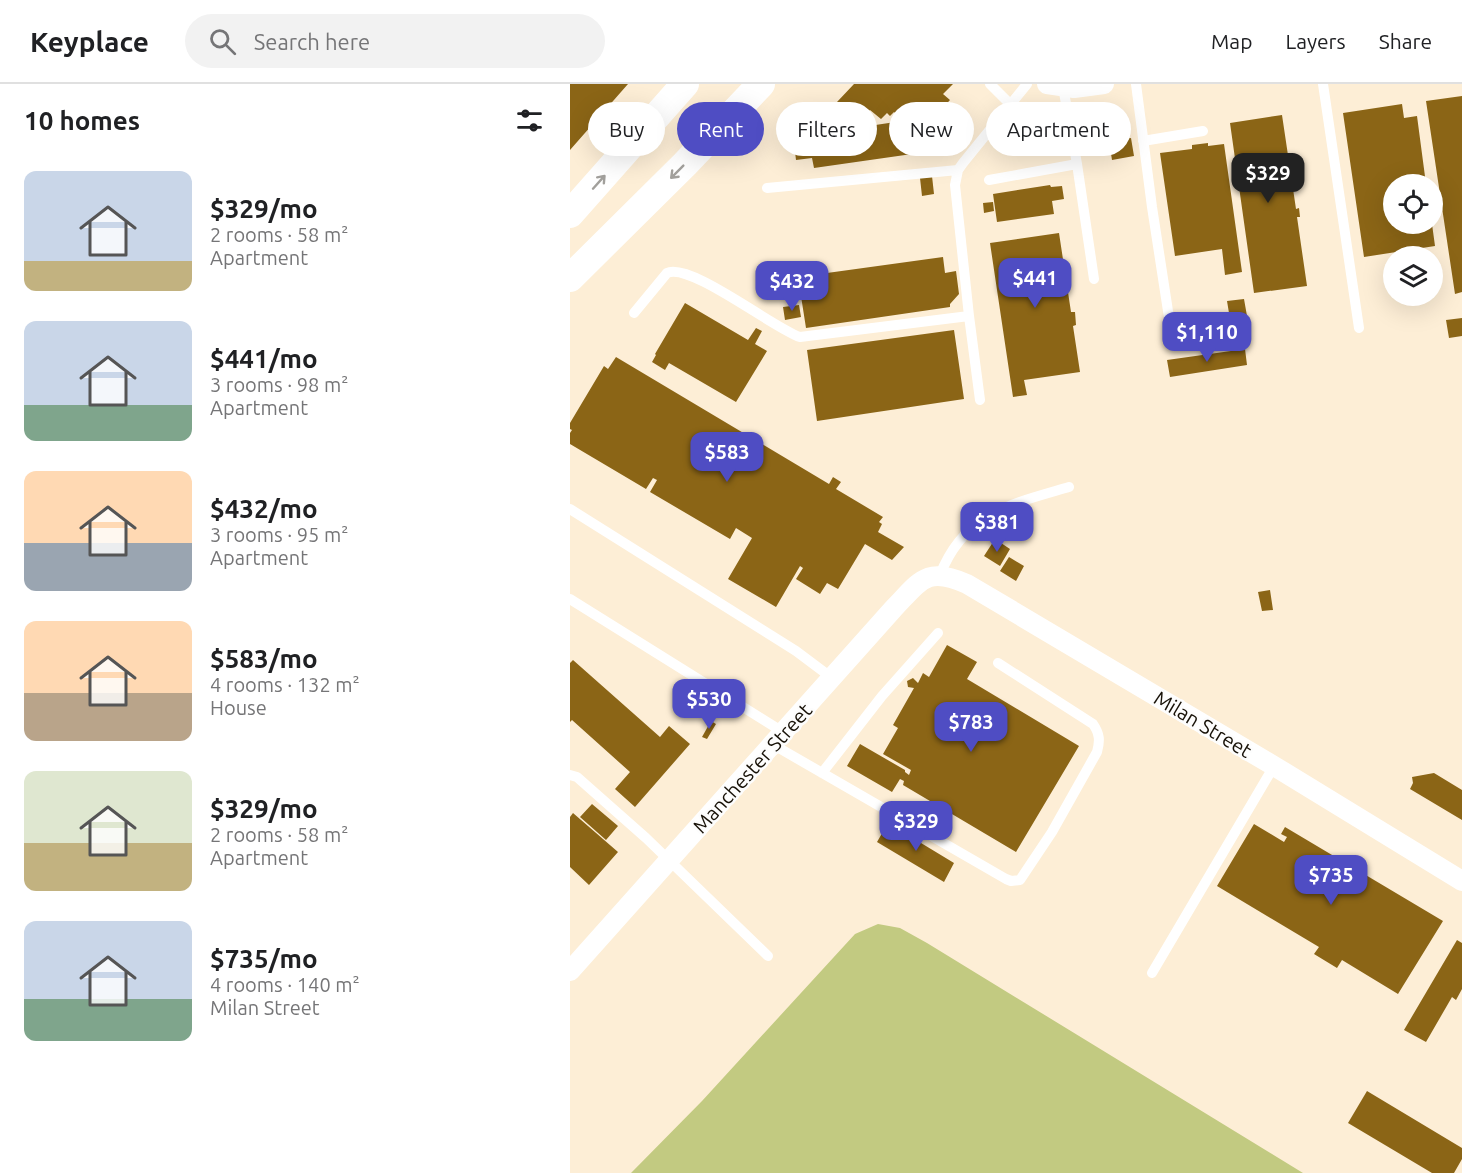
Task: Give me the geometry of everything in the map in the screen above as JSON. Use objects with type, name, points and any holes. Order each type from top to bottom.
[{"type":"main road","points":[[570,279],[686,164],[760,84]]},
{"type":"main road","points":[[570,214],[667,99]]},
{"type":"street","points":[[1055,85],[1094,85]]},
{"type":"street","name":"Manchester Street","points":[[570,971],[921,581],[940,575]]},
{"type":"street","name":"Milan Street","points":[[940,575],[966,584],[1274,766],[1462,881]]},
{"type":"lane","points":[[990,84],[1008,102]]},
{"type":"lane","points":[[1013,102],[1027,84]]},
{"type":"lane","points":[[1136,84],[1170,324],[1176,332],[1180,333],[1221,328]]},
{"type":"lane","points":[[1323,84],[1359,328]]},
{"type":"lane","points":[[1055,85],[1077,164],[1094,279]]},
{"type":"lane","points":[[1143,141],[1203,131]]},
{"type":"lane","points":[[980,400],[956,185],[958,170],[986,136]]},
{"type":"lane","points":[[990,180],[1077,164]]},
{"type":"lane","points":[[767,188],[958,170]]},
{"type":"lane","points":[[634,313],[667,273],[673,270],[687,273],[742,303],[789,333],[800,337],[969,316]]},
{"type":"lane","points":[[940,575],[947,556],[956,542],[986,517],[1013,504],[1069,487]]},
{"type":"lane","points":[[570,509],[796,651],[832,678]]},
{"type":"lane","points":[[570,599],[756,713],[778,738],[822,772],[1011,881],[1020,880],[1052,832],[1097,752],[1100,741],[1098,731],[1093,724],[998,663]]},
{"type":"lane","points":[[822,772],[882,696],[938,633]]},
{"type":"lane","points":[[1152,973],[1274,766]]},
{"type":"lane","points":[[570,775],[578,777],[646,838],[768,956]]},
{"type":"green space","points":[[878,924],[900,928],[927,943],[1303,1173],[631,1173],[702,1101],[855,934]]},
{"type":"building","points":[[570,84],[628,84],[612,102],[588,102],[588,130],[570,150]]},
{"type":"building","points":[[854,84],[953,84],[943,94],[950,100],[948,102],[889,102],[889,115],[887,113],[881,119],[877,116],[877,102],[837,102]]},
{"type":"building","points":[[1462,96],[1462,292],[1455,294],[1443,214],[1443,174],[1437,174],[1426,101]]},
{"type":"building","points":[[1402,104],[1404,118],[1417,116],[1425,174],[1383,174],[1383,234],[1433,234],[1435,246],[1383,246],[1383,254],[1364,257],[1343,113]]},
{"type":"building","points":[[1282,115],[1296,209],[1299,208],[1300,217],[1297,217],[1307,286],[1254,293],[1230,123]]},
{"type":"building","points":[[889,123],[889,156],[898,156],[814,168],[812,158],[796,160],[796,156],[877,156],[877,125]]},
{"type":"building","points":[[1131,138],[1134,156],[1112,160],[1111,156],[1131,156]]},
{"type":"building","points":[[1208,143],[1208,146],[1224,144],[1242,272],[1225,275],[1222,249],[1175,256],[1160,153],[1192,149],[1192,145]]},
{"type":"building","points":[[932,176],[934,194],[922,196],[920,178]]},
{"type":"building","points":[[1050,185],[1051,187],[1062,186],[1064,199],[1052,201],[1054,214],[997,222],[993,194]]},
{"type":"building","points":[[993,202],[994,211],[984,213],[983,203]]},
{"type":"building","points":[[1059,233],[1071,312],[1075,312],[1076,325],[1073,326],[1080,372],[1024,380],[1027,395],[1013,397],[990,243]]},
{"type":"building","points":[[943,257],[945,273],[956,271],[959,294],[950,307],[806,328],[798,277]]},
{"type":"building","points":[[1244,299],[1247,316],[1230,319],[1227,301]]},
{"type":"building","points":[[685,303],[748,340],[756,328],[762,331],[755,344],[767,351],[736,402],[669,363],[665,370],[652,362]]},
{"type":"building","points":[[799,305],[801,317],[785,320],[783,307]]},
{"type":"building","points":[[1462,318],[1462,336],[1449,338],[1446,320]]},
{"type":"building","points":[[954,330],[964,399],[817,421],[807,350]]},
{"type":"building","points":[[1245,349],[1247,365],[1170,377],[1167,360]]},
{"type":"building","points":[[616,357],[829,484],[833,477],[841,482],[836,489],[883,517],[879,522],[882,524],[878,532],[904,547],[892,560],[865,544],[838,589],[827,583],[820,594],[796,579],[803,568],[800,566],[776,607],[728,579],[752,538],[736,528],[730,539],[650,492],[657,480],[653,478],[646,489],[570,444],[572,430],[570,423],[604,366],[608,369]]},
{"type":"building","points":[[995,539],[1010,549],[1000,566],[984,556]]},
{"type":"building","points":[[1009,557],[1024,566],[1016,581],[1000,571]]},
{"type":"building","points":[[1270,590],[1273,610],[1262,611],[1258,592]]},
{"type":"building","points":[[947,645],[977,662],[967,679],[1079,746],[1016,852],[903,785],[904,781],[900,779],[892,792],[847,766],[860,744],[905,770],[909,775],[911,770],[883,754],[898,728],[893,725],[914,688],[908,687],[907,681],[913,678],[918,683],[923,673],[929,677]]},
{"type":"building","points":[[573,660],[660,737],[669,726],[690,744],[635,807],[615,789],[630,772],[572,720],[570,722],[570,663]]},
{"type":"building","points":[[711,721],[716,724],[707,739],[702,737]]},
{"type":"building","points":[[1434,773],[1462,790],[1462,820],[1410,789],[1413,783],[1412,777]]},
{"type":"building","points":[[592,804],[618,826],[606,840],[580,817]]},
{"type":"building","points":[[573,813],[618,852],[589,885],[570,867],[570,817]]},
{"type":"building","points":[[888,823],[954,863],[944,882],[877,842]]},
{"type":"building","points":[[1254,824],[1284,842],[1287,837],[1281,834],[1285,827],[1443,921],[1398,994],[1342,960],[1337,968],[1314,954],[1319,947],[1217,886]]},
{"type":"building","points":[[1457,940],[1462,943],[1462,989],[1456,1000],[1452,997],[1426,1042],[1404,1030]]},
{"type":"building","points":[[1367,1091],[1462,1148],[1462,1159],[1454,1173],[1432,1173],[1348,1123]]}]
